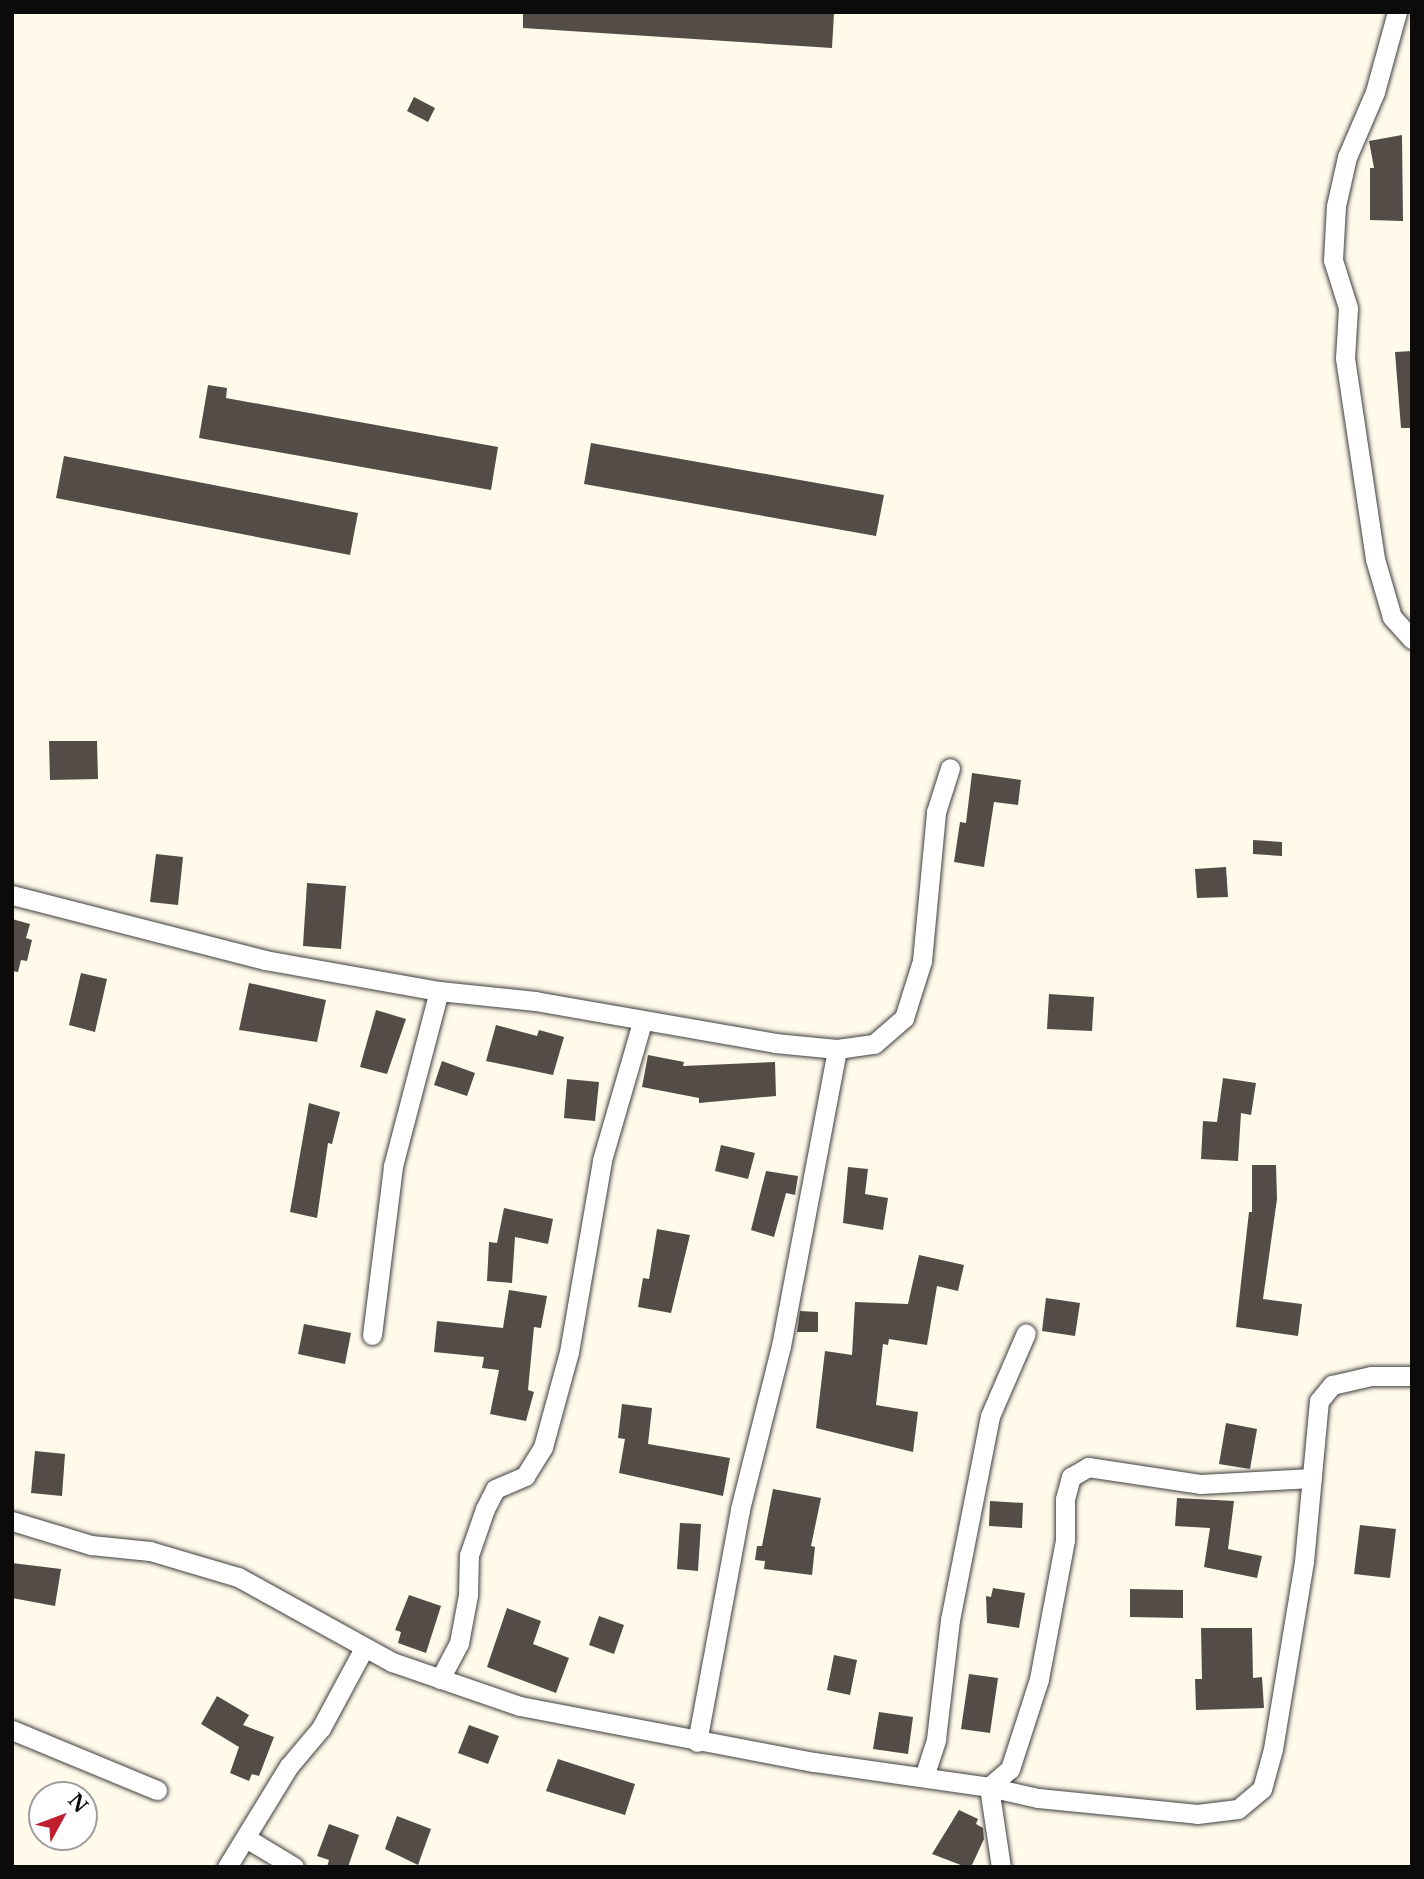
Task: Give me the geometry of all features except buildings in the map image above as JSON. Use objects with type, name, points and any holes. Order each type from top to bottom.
[{"type":"street","points":[[1397,12],[1376,92],[1347,158],[1336,206],[1333,260],[1348,308],[1345,358],[1375,559],[1392,617],[1412,639]]},
{"type":"street","points":[[12,895],[265,960],[439,991],[535,1001],[642,1022],[837,1049],[874,1044],[904,1018],[922,961],[936,812],[950,768]]},
{"type":"street","points":[[372,1335],[393,1166],[439,991]]},
{"type":"street","points":[[440,1679],[458,1643],[468,1595],[469,1555],[485,1509],[495,1489],[525,1476],[543,1447],[569,1352],[603,1160],[642,1022]]},
{"type":"street","points":[[696,1742],[740,1509],[781,1346],[837,1049]]},
{"type":"street","points":[[924,1777],[936,1739],[950,1620],[990,1416],[1026,1333]]},
{"type":"street","points":[[12,1521],[91,1545],[150,1551],[238,1577],[364,1648],[440,1679],[520,1706],[696,1742],[989,1787],[1038,1798],[1197,1814],[1238,1809],[1262,1790],[1273,1749],[1304,1562],[1319,1401],[1332,1385],[1371,1376],[1412,1376]]},
{"type":"street","points":[[989,1787],[1010,1769],[1039,1679],[1065,1540],[1065,1499],[1071,1477],[1088,1467],[1200,1484],[1312,1479]]},
{"type":"street","points":[[228,1867],[289,1766],[321,1728],[364,1648]]},
{"type":"street","points":[[12,1730],[156,1790]]},
{"type":"street","points":[[989,1787],[1001,1867]]},
{"type":"street","points":[[246,1838],[294,1867]]}]
